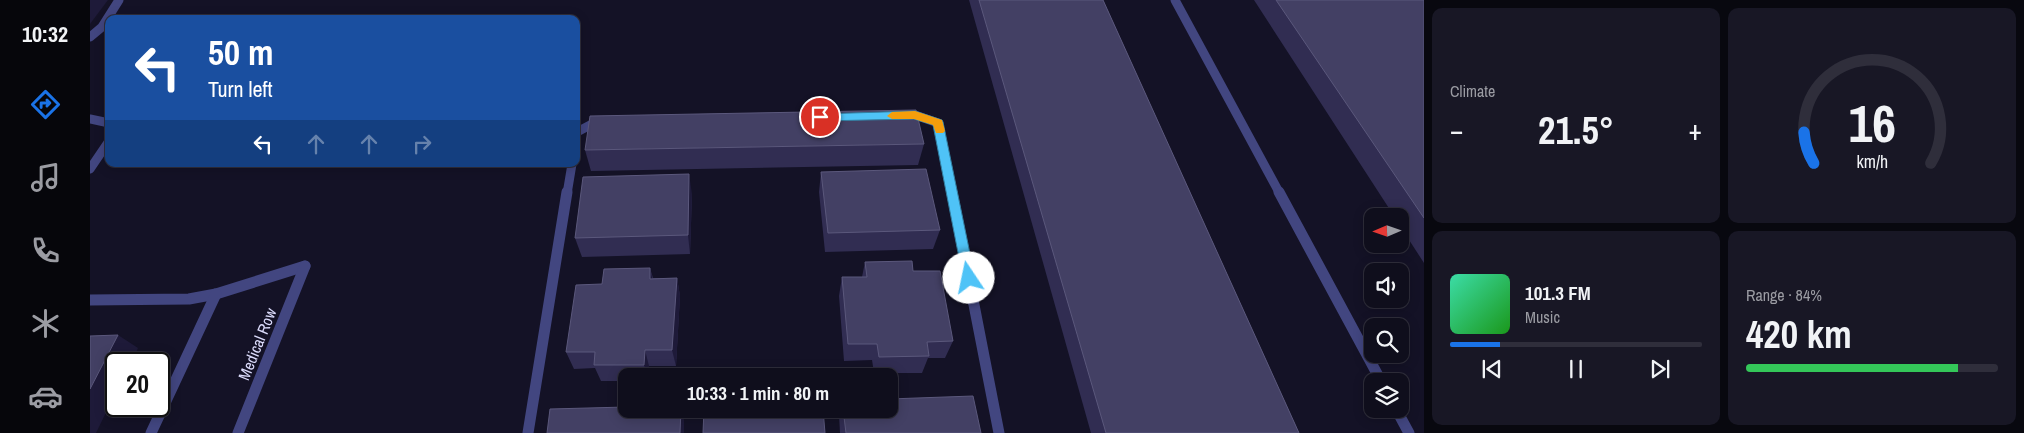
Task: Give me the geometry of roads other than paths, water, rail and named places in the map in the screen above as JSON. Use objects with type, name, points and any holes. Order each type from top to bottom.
[{"type":"street","points":[[110,15],[119,0]]},
{"type":"street","points":[[1175,0],[1377,373]]},
{"type":"street","points":[[90,37],[102,28],[105,23]]},
{"type":"street","points":[[895,116],[915,115],[938,122],[1000,433]]},
{"type":"street","points":[[90,119],[97,118],[105,121]]},
{"type":"street","points":[[580,130],[594,123],[613,122]]},
{"type":"street","points":[[90,169],[105,147]]},
{"type":"street","points":[[528,433],[572,167]]},
{"type":"street","name":"Medical Row","points":[[216,294],[306,266],[238,433]]},
{"type":"street","points":[[90,300],[189,299],[216,294]]},
{"type":"street","points":[[151,433],[216,294]]},
{"type":"street","points":[[1401,418],[1409,433]]}]
